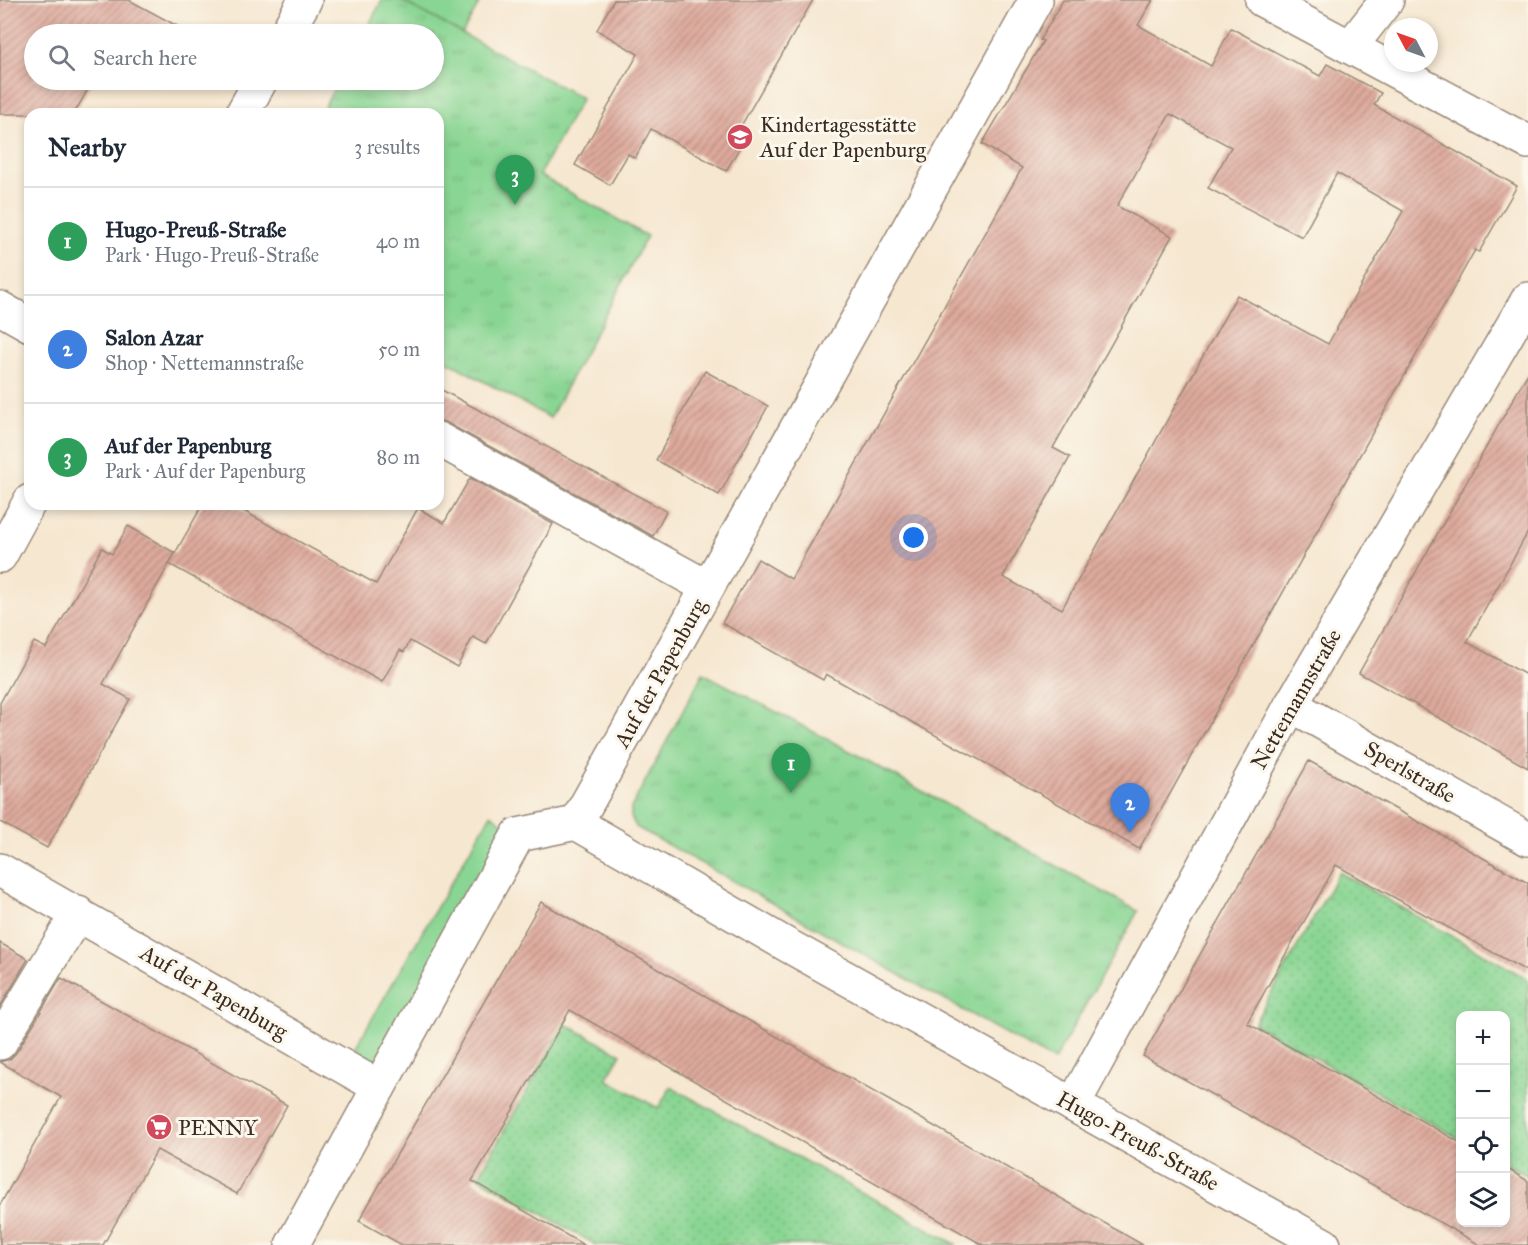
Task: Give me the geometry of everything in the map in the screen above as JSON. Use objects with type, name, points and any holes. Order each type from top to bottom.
[{"type":"street","points":[[292,24],[305,0]]},
{"type":"street","name":"Auf der Papenburg","points":[[576,823],[1036,0]]},
{"type":"street","points":[[1262,0],[1528,142]]},
{"type":"street","points":[[1351,46],[1387,0]]},
{"type":"street","points":[[245,108],[255,90]]},
{"type":"street","name":"Nettemannstraße","points":[[1073,1105],[1291,705],[1528,299]]},
{"type":"street","points":[[0,308],[24,322]]},
{"type":"street","points":[[444,442],[707,587]]},
{"type":"street","points":[[0,556],[25,510]]},
{"type":"street","name":"Sperlstraße","points":[[1291,705],[1528,840]]},
{"type":"street","points":[[292,1245],[518,835],[576,823]]},
{"type":"street","name":"Hugo-Preuß-Straße","points":[[576,823],[798,951],[1324,1245]]},
{"type":"street","name":"Auf der Papenburg","points":[[0,870],[379,1087]]},
{"type":"street","points":[[0,1043],[78,913]]},
{"type":"green space","points":[[382,0],[400,0],[582,98],[539,175],[647,236],[550,418],[444,359],[444,108],[323,108],[333,90],[444,90],[444,24],[369,24]]},
{"type":"green space","points":[[400,0],[481,0],[462,34]]},
{"type":"green space","points":[[703,673],[859,756],[1138,911],[1054,1061],[636,827],[631,817],[631,808]]},
{"type":"green space","points":[[491,814],[518,835],[379,1087],[344,1067]]},
{"type":"green space","points":[[1339,872],[1528,979],[1528,1176],[1510,1166],[1510,1011],[1456,1011],[1456,1137],[1254,1024]]},
{"type":"green space","points":[[565,1024],[621,1054],[606,1079],[658,1108],[671,1087],[957,1245],[596,1245],[478,1177]]},
{"type":"building","points":[[0,0],[129,0],[173,24],[24,24],[24,90],[87,90],[77,108],[24,108],[24,114],[0,114]]},
{"type":"building","points":[[614,0],[813,0],[741,126],[749,131],[726,171],[651,129],[635,158],[628,154],[610,185],[575,165],[638,54],[597,30]]},
{"type":"building","points":[[1063,0],[1153,0],[1138,25],[1211,66],[1231,28],[1320,76],[1327,64],[1381,93],[1374,105],[1517,186],[1479,252],[1475,250],[1139,849],[826,674],[823,680],[722,623],[758,559],[791,579],[1022,168],[982,144],[1043,41],[1040,40]],"holes":[[[1170,114],[1231,147],[1208,188],[1302,237],[1337,173],[1403,211],[1328,344],[1237,295],[1062,609],[1003,577],[1070,457],[1053,448],[1172,236],[1117,206]]]},
{"type":"building","points":[[705,371],[768,406],[719,495],[656,460]]},
{"type":"building","points":[[1528,373],[1528,532],[1467,642],[1528,676],[1528,768],[1359,673]]},
{"type":"building","points":[[444,391],[666,511],[653,536],[444,422]]},
{"type":"building","points":[[470,478],[553,524],[486,644],[473,637],[457,667],[410,641],[404,652],[400,650],[382,682],[169,564],[200,510],[242,510],[376,584],[417,510],[421,510],[444,523]]},
{"type":"building","points":[[128,526],[175,553],[103,684],[130,699],[47,848],[0,822],[0,703],[34,642],[46,648],[102,548],[112,554]]},
{"type":"building","points":[[1309,761],[1528,883],[1528,972],[1336,865],[1247,1023],[1456,1140],[1456,1227],[1510,1227],[1510,1170],[1528,1181],[1528,1245],[1480,1245],[1143,1056]]},
{"type":"building","points":[[541,902],[1143,1245],[983,1245],[570,1010],[472,1181],[584,1245],[402,1245],[359,1221]]},
{"type":"building","points":[[0,943],[28,959],[0,1007]]},
{"type":"building","name":"PENNY","points":[[61,978],[287,1105],[237,1194],[157,1150],[103,1245],[0,1245],[0,1205],[61,1097],[0,1062],[10,1059],[16,1053]]},
{"type":"place","name":"Kindertagesstätte Auf der Papenburg","points":[[740,137]]},
{"type":"place","name":"Auf der Papenburg","points":[[515,205]]},
{"type":"place","name":"Hugo-Preuß-Straße","points":[[791,793]]},
{"type":"place","name":"Salon Azar","points":[[1130,833]]},
{"type":"place","name":"PENNY","points":[[159,1127]]}]
